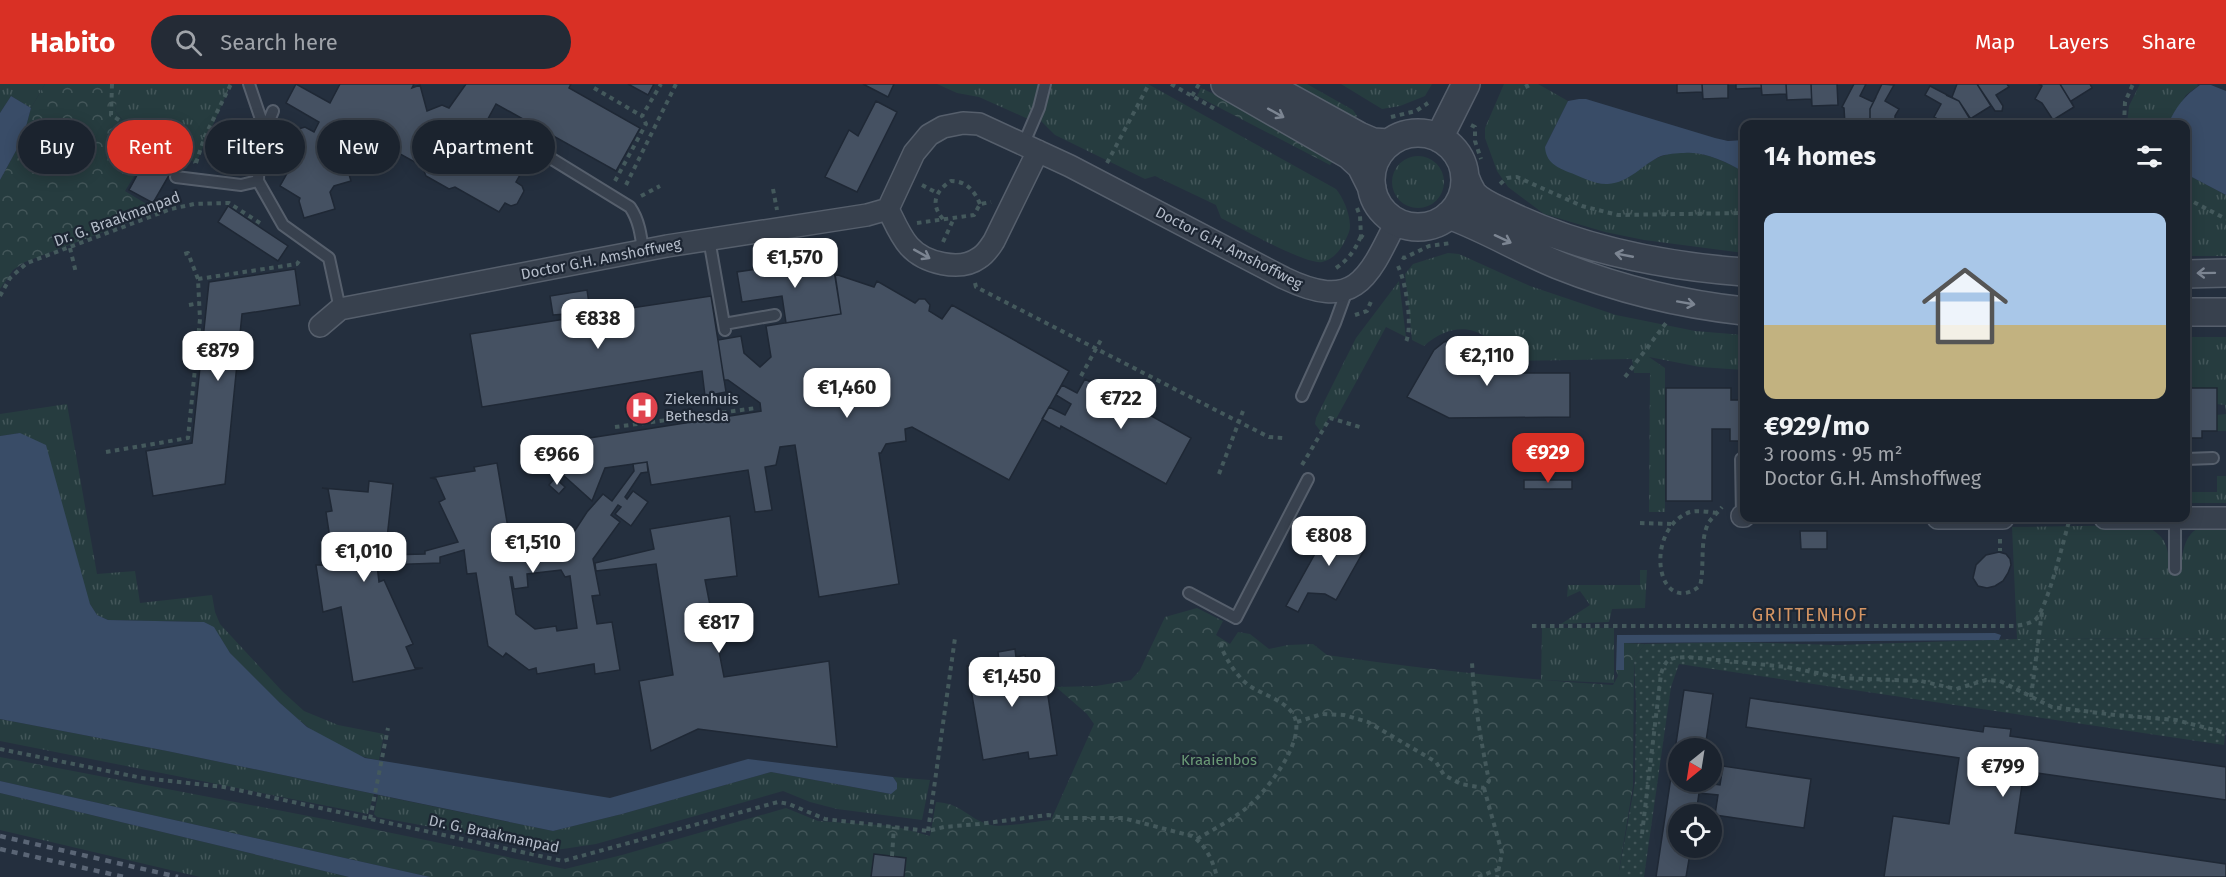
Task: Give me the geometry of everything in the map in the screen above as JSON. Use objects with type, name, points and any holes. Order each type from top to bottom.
[{"type":"street","points":[[1224,84],[1349,155],[1361,166],[1376,202],[1396,222],[1424,227],[1437,223],[1449,215],[1458,204],[1474,172]]},
{"type":"street","points":[[1266,84],[1373,142],[1388,130]]},
{"type":"street","points":[[1439,138],[1466,84]]},
{"type":"street","name":"Doctor G.H. Amshoffweg","points":[[320,326],[340,309],[643,251],[867,215],[893,217],[914,153],[929,135],[943,126],[963,123],[979,124],[1031,147],[1296,284],[1330,293],[1347,290]]},
{"type":"street","points":[[1372,188],[1371,176],[1374,163],[1388,130]]},
{"type":"street","points":[[1388,130],[1405,135],[1422,133],[1439,138],[1452,148],[1461,162],[1474,172]]},
{"type":"street","points":[[893,217],[909,246],[921,256],[950,265],[977,260],[987,252],[1016,198],[1031,147]]},
{"type":"street","points":[[1474,172],[1474,195],[1490,206],[1521,221],[1578,243],[1620,254],[1680,265],[1740,272]]},
{"type":"street","points":[[1449,215],[1557,265],[1625,288],[1659,298],[1740,311]]},
{"type":"street","points":[[1347,290],[1358,283],[1366,273],[1383,248],[1396,222]]},
{"type":"street","points":[[2190,274],[2226,273]]},
{"type":"street","points":[[2190,312],[2226,312]]},
{"type":"street","points":[[2190,518],[2226,518]]},
{"type":"lane","points":[[249,84],[261,120]]},
{"type":"lane","points":[[1031,147],[1045,84]]},
{"type":"lane","points":[[269,120],[273,111]]},
{"type":"lane","points":[[555,160],[630,207],[640,231],[643,251]]},
{"type":"lane","points":[[258,174],[258,181],[283,225],[329,258],[340,309]]},
{"type":"lane","points":[[176,177],[241,185],[258,181]]},
{"type":"lane","points":[[709,239],[724,327],[776,315]]},
{"type":"lane","points":[[1302,396],[1335,323],[1347,290]]},
{"type":"lane","points":[[2190,459],[2213,458]]},
{"type":"lane","points":[[1189,593],[1236,618],[1308,479]]},
{"type":"lane","points":[[2175,522],[2175,569]]},
{"type":"path","points":[[112,84],[111,115],[196,163]]},
{"type":"path","points":[[198,180],[194,171],[205,136],[231,84]]},
{"type":"path","points":[[642,116],[661,84]]},
{"type":"path","points":[[619,198],[676,84]]},
{"type":"path","points":[[1097,159],[1106,164],[1149,84]]},
{"type":"path","points":[[1192,96],[1199,84]]},
{"type":"path","points":[[1526,84],[1530,92]]},
{"type":"path","points":[[2124,120],[2125,102],[2131,85]]},
{"type":"path","points":[[594,88],[642,116],[646,124],[609,192]]},
{"type":"path","points":[[1388,130],[1404,116],[1430,102],[1475,126],[1474,172]]},
{"type":"path","points":[[1497,187],[1507,178],[1517,177],[1582,206],[1618,215],[1740,213]]},
{"type":"path","points":[[944,219],[937,212],[934,200],[937,193],[951,181],[958,181],[971,188],[980,204]]},
{"type":"path","points":[[1492,181],[1505,192]]},
{"type":"path","points":[[980,204],[1016,198]]},
{"type":"path","points":[[2190,200],[2226,219]]},
{"type":"path","name":"Dr. G. Braakmanpad","points":[[0,296],[10,278],[21,267],[171,209],[194,204],[229,203],[267,227]]},
{"type":"path","points":[[893,217],[954,218],[974,215],[980,204]]},
{"type":"path","points":[[934,260],[954,218]]},
{"type":"path","points":[[1329,271],[1346,261],[1361,236]]},
{"type":"path","points":[[70,248],[76,273]]},
{"type":"path","points":[[198,279],[297,264],[304,252],[316,249]]},
{"type":"path","points":[[106,452],[188,438],[200,319],[198,279],[188,253],[181,255]]},
{"type":"path","points":[[968,262],[976,287],[1269,437],[1283,438]]},
{"type":"path","points":[[1398,266],[1403,277],[1409,333],[1406,342]]},
{"type":"path","points":[[189,305],[199,303]]},
{"type":"path","points":[[1625,377],[1670,317]]},
{"type":"path","points":[[1081,376],[1102,338]]},
{"type":"path","points":[[615,427],[756,408]]},
{"type":"path","points":[[1219,474],[1243,411]]},
{"type":"path","points":[[1308,479],[1311,473],[1301,467],[1330,418],[1360,427]]},
{"type":"path","points":[[1718,513],[1692,511],[1671,524],[1660,550],[1664,581],[1668,588],[1679,593],[1690,593],[1700,586],[1708,524],[1718,513],[1726,501]]},
{"type":"path","points":[[2031,697],[2043,608],[2069,522]]},
{"type":"path","points":[[1640,523],[1671,524]]},
{"type":"path","points":[[1532,626],[2014,626],[2033,621],[2043,608]]},
{"type":"path","points":[[928,831],[955,638]]},
{"type":"path","points":[[1217,877],[1214,863],[1197,839],[1246,808],[1272,779],[1292,748],[1297,732],[1297,722],[1292,712],[1248,685],[1233,670],[1221,647],[1223,640]]},
{"type":"path","points":[[1642,834],[1661,674],[1664,664],[1672,658],[1687,657],[1787,667],[1842,678],[1922,681],[1956,689],[1986,680],[2000,681],[2052,707],[2176,720],[2226,733]]},
{"type":"path","points":[[1472,662],[1473,693],[1482,751],[1490,781],[1484,788]]},
{"type":"path","points":[[1297,722],[1322,714],[1344,715],[1368,722],[1436,762],[1444,775],[1461,784],[1484,788]]},
{"type":"path","points":[[370,819],[388,728]]},
{"type":"path","name":"Dr. G. Braakmanpad","points":[[0,749],[142,778],[224,787],[563,861],[778,802],[789,804],[825,819],[928,831],[944,827],[1048,815],[1064,818],[1123,818],[1180,832],[1197,839]]},
{"type":"path","points":[[1484,788],[1502,852],[1497,877]]},
{"type":"path","points":[[892,856],[894,826]]},
{"type":"path","points":[[1478,877],[1498,869]]},
{"type":"green space","points":[[0,84],[45,84],[31,108],[11,96],[0,113]]},
{"type":"green space","points":[[45,84],[120,84],[115,111],[122,120],[107,120],[107,174],[135,174],[125,191],[158,211],[25,262],[13,270],[0,289],[0,180],[18,147],[18,174],[95,174],[95,120],[28,120],[31,108]]},
{"type":"green space","points":[[119,84],[231,84],[215,120],[205,120],[205,143],[196,163],[193,161],[193,120],[123,120],[115,111]]},
{"type":"green space","points":[[937,84],[1041,84],[1036,107],[1028,119],[979,97],[957,93]]},
{"type":"green space","points":[[1048,84],[1148,84],[1336,189],[1349,216],[1350,227],[1345,242],[1335,255],[1322,262],[1302,258],[1221,218],[1216,205],[1155,176],[1145,179],[1055,135],[1039,119]]},
{"type":"green space","points":[[1291,84],[1307,84],[1353,110],[1357,116],[1352,126]]},
{"type":"green space","points":[[1341,84],[1432,84],[1425,96],[1400,106],[1382,109]]},
{"type":"green space","points":[[1504,84],[1538,84],[1568,101],[1545,147],[1629,176],[1658,158],[1673,153],[1694,153],[1725,162],[1740,170],[1740,252],[1644,240],[1605,232],[1544,214],[1508,187],[1497,171],[1485,138],[1485,128]]},
{"type":"green space","points":[[2140,84],[2197,84],[2198,86],[2186,95],[2170,120],[2127,120],[2129,106]]},
{"type":"green space","points":[[1201,88],[1283,126],[1336,157],[1330,165],[1197,96]]},
{"type":"green space","points":[[1413,156],[1423,156],[1437,163],[1444,182],[1437,201],[1423,208],[1413,208],[1403,204],[1396,197],[1392,187],[1392,177],[1396,167],[1403,160]]},
{"type":"green space","points":[[2190,176],[2226,195],[2226,256],[2190,256]]},
{"type":"green space","points":[[1448,253],[1459,254],[1530,286],[1616,315],[1695,331],[1740,335],[1740,370],[1700,367],[1649,357],[1665,368],[1665,512],[1649,512],[1650,373],[1634,373],[1632,359],[1504,361],[1488,339],[1468,330],[1446,332],[1424,346],[1412,340],[1405,274],[1413,264]]},
{"type":"green space","points":[[1399,281],[1406,337],[1386,327],[1336,419],[1330,416],[1321,432],[1315,424],[1316,418],[1356,338]]},
{"type":"green space","points":[[2190,337],[2226,337],[2226,414],[2225,405],[2217,404],[2217,388],[2190,388]]},
{"type":"green space","points":[[67,404],[97,574],[135,571],[140,603],[212,595],[220,624],[282,691],[304,711],[338,725],[384,734],[379,760],[344,750],[312,730],[283,706],[230,653],[216,632],[204,622],[108,620],[97,615],[90,604],[20,433],[0,436],[0,414]]},
{"type":"green space","points":[[2226,414],[2226,431],[2217,431],[2217,415]]},
{"type":"green space","points":[[2217,476],[2226,476],[2226,503],[2190,503],[2190,492],[2217,492]]},
{"type":"green space","points":[[2145,525],[2158,534],[2165,543],[2171,570],[2181,569],[2187,539],[2195,530],[2204,526],[2226,527],[2226,638],[2017,639],[2012,527]]},
{"type":"green space","points":[[1640,570],[1647,570],[1645,608],[1612,609],[1609,622],[1561,624],[1590,605],[1580,591],[1567,597],[1568,585],[1640,585]]},
{"type":"green space","name":"Kraaienbos","points":[[1197,608],[1223,621],[1216,635],[1230,644],[1238,632],[1250,634],[1269,649],[1288,645],[1313,644],[1327,655],[1541,680],[1613,685],[1618,676],[1616,670],[1624,669],[1623,643],[1645,644],[1634,658],[1633,786],[1618,877],[430,877],[0,781],[0,757],[324,819],[565,869],[786,808],[818,821],[894,826],[930,836],[936,802],[953,806],[976,819],[996,826],[1051,820],[1094,724],[1087,714],[1056,687],[1096,686],[1131,680],[1140,670],[1165,617]]},
{"type":"green space","points":[[1542,628],[1614,628],[1614,683],[1541,680]]},
{"type":"green space","points":[[2226,638],[2224,745],[1679,664],[1671,687],[1644,877],[1618,877],[1635,782],[1634,658],[1645,644],[1732,642],[1837,645],[2017,639]]},
{"type":"green space","points":[[0,719],[374,794],[368,814],[0,741]]},
{"type":"green space","points":[[771,772],[891,794],[897,783],[893,777],[930,780],[922,820],[837,809],[810,802],[783,791],[596,844],[556,850],[377,817],[374,814],[378,795],[553,831]]},
{"type":"green space","points":[[0,793],[349,877],[200,877],[0,830]]},
{"type":"water","points":[[2200,85],[2211,85],[2226,91],[2226,195],[2190,176],[2190,120],[2170,120],[2189,93]]},
{"type":"water","points":[[11,96],[31,108],[28,120],[18,120],[18,147],[0,180],[0,113]]},
{"type":"water","points":[[1586,99],[1715,138],[1728,141],[1740,140],[1740,170],[1715,158],[1700,154],[1675,153],[1654,159],[1629,177],[1616,183],[1593,182],[1556,166],[1547,157],[1545,147],[1568,101]]},
{"type":"water","points":[[20,433],[46,445],[90,604],[97,615],[108,620],[204,622],[214,627],[230,653],[307,727],[365,758],[610,798],[748,759],[893,777],[897,783],[897,789],[891,794],[771,772],[553,831],[0,719],[0,436]]},
{"type":"water","points":[[1995,633],[2001,635],[1999,640],[1624,643],[1624,670],[1616,670],[1617,635]]},
{"type":"water","points":[[0,781],[430,877],[349,877],[0,793]]},
{"type":"building","points":[[296,84],[330,103],[340,84],[414,84],[412,88],[420,85],[427,111],[442,105],[449,108],[466,84],[571,84],[569,88],[640,128],[616,171],[555,137],[555,120],[525,120],[496,104],[487,120],[412,120],[412,160],[400,154],[400,120],[317,121],[286,103]]},
{"type":"building","points":[[628,84],[654,84],[648,95]]},
{"type":"building","points":[[863,84],[894,84],[888,97]]},
{"type":"building","points":[[1677,84],[1702,84],[1703,99],[1702,92],[1677,93]]},
{"type":"building","points":[[1702,84],[1728,84],[1728,98],[1703,99]]},
{"type":"building","points":[[1736,84],[1761,84],[1762,95],[1761,88],[1736,89]]},
{"type":"building","points":[[1761,84],[1786,84],[1787,100],[1786,94],[1762,95]]},
{"type":"building","points":[[1786,84],[1811,84],[1812,106],[1811,99],[1787,100]]},
{"type":"building","points":[[1811,84],[1837,84],[1838,105],[1812,106]]},
{"type":"building","points":[[1854,84],[1866,84],[1860,96],[1873,102],[1876,97],[1870,109],[1870,120],[1845,120],[1842,107]]},
{"type":"building","points":[[1882,84],[1894,85],[1885,101],[1899,109],[1895,120],[1870,120],[1870,109]]},
{"type":"building","points":[[1957,84],[1977,84],[1991,106],[1971,119],[1959,101],[1946,95],[1952,97]]},
{"type":"building","points":[[1977,84],[2007,84],[2009,87],[1996,95],[2003,106],[2002,111],[1995,111]]},
{"type":"building","points":[[2039,84],[2060,84],[2074,107],[2053,120],[2042,103],[2035,99],[2042,86]]},
{"type":"building","points":[[2060,84],[2090,84],[2092,88],[2071,101],[2074,107]]},
{"type":"building","points":[[1930,86],[1959,101],[1971,120],[1939,120],[1934,117],[1941,104],[1925,95]]},
{"type":"building","points":[[876,101],[897,112],[857,192],[825,177],[849,130],[858,136]]},
{"type":"building","points":[[317,126],[317,174],[349,174],[351,181],[334,186],[330,192],[335,209],[304,218],[300,198],[280,186],[287,174],[305,174],[305,127],[314,132]]},
{"type":"building","points":[[138,174],[170,174],[153,203],[129,190]]},
{"type":"building","points":[[425,174],[520,174],[516,182],[522,186],[524,191],[517,204],[511,206],[505,203],[499,212],[455,187],[449,189]]},
{"type":"building","points":[[228,206],[288,246],[278,261],[218,222]]},
{"type":"building","points":[[832,258],[841,314],[786,323],[782,296],[742,302],[737,272]]},
{"type":"building","points":[[295,269],[300,305],[242,314],[225,484],[153,496],[146,451],[192,443],[209,282]]},
{"type":"building","points":[[835,274],[874,287],[877,281],[915,303],[919,299],[925,299],[930,305],[929,311],[942,319],[952,305],[1069,371],[1009,480],[912,427],[905,429],[906,441],[886,444],[879,453],[899,584],[819,597],[795,445],[780,447],[776,465],[765,467],[772,510],[755,512],[748,470],[651,485],[647,462],[605,468],[592,501],[532,447],[761,411],[760,403],[728,380],[724,380],[718,340],[741,336],[744,353],[760,367],[771,357],[766,326],[841,314]]},
{"type":"building","points":[[587,290],[590,310],[584,310],[585,315],[711,296],[726,392],[705,396],[702,371],[482,407],[470,334],[566,319],[565,314],[553,315],[550,296]]},
{"type":"building","points":[[1455,339],[1470,340],[1483,348],[1491,359],[1494,373],[1570,373],[1570,417],[1449,418],[1407,397],[1434,350],[1444,342]]},
{"type":"building","points":[[1085,379],[1191,438],[1166,484],[1061,426],[1060,429],[1042,419],[1049,407],[1065,415],[1071,404],[1056,395],[1062,385],[1077,393]]},
{"type":"building","points":[[1666,388],[1731,388],[1731,400],[1740,400],[1740,441],[1730,441],[1730,429],[1712,429],[1712,501],[1666,501]]},
{"type":"building","points":[[2190,388],[2217,388],[2217,431],[2202,431],[2202,438],[2190,438]]},
{"type":"building","points":[[647,462],[648,472],[641,473],[625,497],[627,499],[633,491],[648,502],[631,526],[615,514],[621,507],[618,505],[611,515],[620,522],[593,559],[600,595],[592,596],[597,624],[612,622],[620,670],[595,674],[594,664],[537,674],[536,668],[529,670],[506,653],[503,657],[488,646],[476,573],[467,574],[464,550],[440,557],[440,563],[384,565],[384,555],[425,554],[425,551],[458,542],[439,502],[445,499],[436,479],[430,478],[475,471],[474,467],[497,463],[508,528],[517,525],[513,527],[519,548],[568,541],[587,512],[603,494],[612,501],[634,471],[633,464]],"holes":[[[561,570],[565,577],[570,576],[577,628],[557,631],[556,626],[535,629],[516,614],[510,577],[512,577],[514,589],[528,587],[527,574]]]},
{"type":"building","points":[[555,478],[565,487],[559,494],[549,485]]},
{"type":"building","points":[[1524,480],[1572,480],[1572,489],[1524,489]]},
{"type":"building","points":[[369,481],[393,484],[384,565],[377,565],[379,582],[384,580],[413,644],[406,647],[415,668],[423,668],[353,682],[341,607],[323,612],[316,565],[334,565],[326,512],[332,511],[328,489],[322,488],[368,492]]},
{"type":"building","points":[[730,516],[737,576],[705,580],[724,677],[829,661],[837,747],[698,729],[651,751],[639,681],[673,675],[656,564],[596,571],[595,563],[654,549],[650,529]]},
{"type":"building","points":[[1331,525],[1367,545],[1336,600],[1325,594],[1308,593],[1298,612],[1286,606]]},
{"type":"building","points":[[1800,531],[1827,531],[1827,549],[1801,549]]},
{"type":"building","points":[[1999,552],[2006,554],[2010,559],[2011,565],[2008,573],[2003,581],[1995,586],[1987,588],[1978,586],[1973,578],[1976,565],[1986,555]]},
{"type":"building","points":[[1015,649],[1016,657],[1025,655],[1028,673],[1044,670],[1057,755],[1029,759],[1028,752],[983,760],[967,666],[999,661],[998,652]]},
{"type":"building","points":[[1684,690],[1713,694],[1706,738],[1677,738]]},
{"type":"building","points":[[1750,698],[1983,732],[1984,726],[2011,729],[2010,736],[2226,767],[2226,800],[2024,771],[2015,833],[2226,864],[2226,877],[1884,877],[1893,816],[1949,824],[1959,758],[1746,727]]},
{"type":"building","points":[[1723,766],[1811,779],[1804,828],[1722,816],[1722,804],[1717,804],[1718,795],[1699,793],[1697,804],[1668,804],[1668,858],[1689,858],[1686,877],[1656,877],[1669,792],[1722,792]]},
{"type":"building","points":[[874,854],[906,858],[904,877],[871,877]]},
{"type":"railway","points":[[0,836],[178,877]]},
{"type":"railway","points":[[0,849],[124,877]]},
{"type":"place","name":"Ziekenhuis Bethesda","points":[[642,408]]},
{"type":"district","name":"GRITTENHOF","points":[[1810,615]]}]
